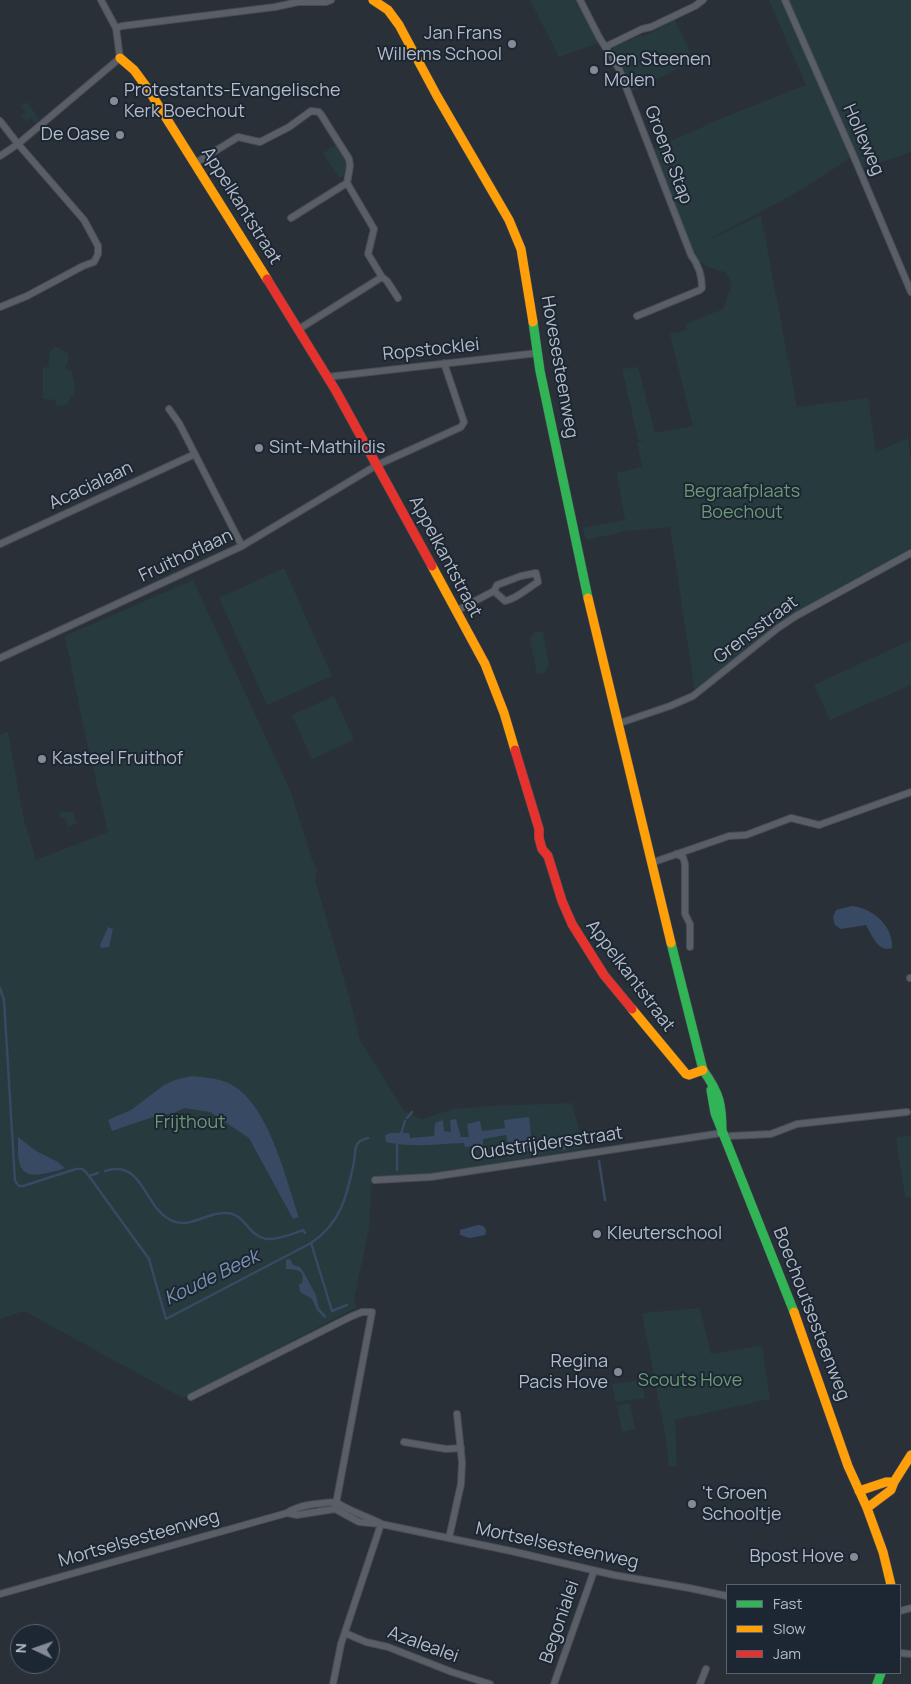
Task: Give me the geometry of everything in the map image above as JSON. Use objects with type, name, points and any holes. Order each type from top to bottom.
[{"type":"street","points":[[0,156],[18,144],[120,58],[116,28],[101,0]]},
{"type":"street","points":[[116,28],[306,1],[326,2],[331,0]]},
{"type":"street","name":"Hovesesteenweg","points":[[374,0],[388,10],[395,19],[516,234],[525,268],[546,398],[594,628],[623,746]]},
{"type":"street","name":"Groene Stap","points":[[580,0],[605,47],[619,68],[688,248],[696,263],[702,288],[637,316]]},
{"type":"street","points":[[605,47],[642,29],[651,28],[703,0]]},
{"type":"street","name":"Holleweg","points":[[785,0],[911,292]]},
{"type":"street","name":"Appelkantstraat","points":[[120,58],[134,70],[148,89],[299,329],[377,465],[485,664],[504,713],[538,829],[542,849],[548,856],[562,901],[572,924],[604,975],[686,1074],[704,1072]]},
{"type":"street","points":[[194,164],[238,136],[260,142],[288,127],[311,111],[322,116],[349,159],[350,166],[347,182],[374,229],[368,254],[398,298]]},
{"type":"street","points":[[0,121],[84,220],[96,240],[98,254],[94,262],[3,306]]},
{"type":"street","points":[[291,218],[347,182]]},
{"type":"street","points":[[299,329],[382,277]]},
{"type":"street","name":"Ropstocklei","points":[[327,376],[538,353]]},
{"type":"street","name":"Fruithoflaan","points":[[0,658],[242,546],[377,465],[461,427],[464,422],[444,363]]},
{"type":"street","points":[[169,409],[179,423],[242,546]]},
{"type":"street","name":"Acacialaan","points":[[0,544],[195,454]]},
{"type":"street","name":"Grensstraat","points":[[617,724],[693,696],[778,628],[911,553]]},
{"type":"street","points":[[456,611],[494,591],[498,585],[521,576],[536,573],[538,582],[515,599],[505,601],[494,591]]},
{"type":"street","name":"Boechoutsesteenweg","points":[[623,746],[704,1072],[715,1087],[718,1112],[724,1136],[792,1305],[848,1466],[867,1508],[887,1565],[891,1584]]},
{"type":"street","points":[[651,863],[728,836],[746,835],[791,818],[819,825],[911,792]]},
{"type":"street","points":[[676,854],[682,858],[685,864],[685,914],[690,924],[690,947]]},
{"type":"street","name":"Oudstrijdersstraat","points":[[375,1180],[430,1177],[724,1136],[772,1134],[797,1124],[907,1112]]},
{"type":"street","points":[[191,1397],[350,1317],[362,1312],[372,1312],[335,1509]]},
{"type":"street","points":[[449,1538],[461,1484],[462,1462],[457,1414]]},
{"type":"street","points":[[404,1442],[446,1449],[461,1448]]},
{"type":"street","points":[[867,1508],[891,1490],[911,1455]]},
{"type":"street","points":[[859,1491],[886,1482],[894,1482]]},
{"type":"street","name":"Mortselsesteenweg","points":[[0,1594],[287,1513],[297,1515],[336,1502],[347,1513]]},
{"type":"street","name":"Mortselsesteenweg","points":[[311,1509],[335,1509],[369,1517],[381,1524],[594,1570],[726,1596]]},
{"type":"street","points":[[333,1684],[341,1644],[381,1524]]},
{"type":"street","name":"Begonialei","points":[[554,1684],[594,1570]]},
{"type":"street","name":"Azalealei","points":[[346,1633],[366,1642],[388,1647],[452,1672],[490,1684]]},
{"type":"street","points":[[700,1684],[706,1669]]},
{"type":"green space","points":[[530,0],[575,0],[598,43],[559,57]]},
{"type":"green space","name":"Begraafplaats Boechout","points":[[769,0],[911,0],[911,152],[863,168],[856,153],[801,190],[704,242],[761,215],[797,407],[868,398],[876,452],[908,438],[911,461],[911,548],[835,590],[834,586],[834,592],[779,622],[695,692],[670,527],[627,531],[586,540],[583,528],[625,520],[617,473],[642,467],[637,442],[644,440],[638,440],[622,369],[638,367],[655,433],[693,426],[670,334],[687,330],[686,324],[723,309],[732,284],[726,272],[705,265],[691,249],[653,149],[720,119],[806,85]]},
{"type":"green space","points":[[675,20],[694,61],[631,92],[626,77],[612,53],[614,47],[641,35],[644,36]]},
{"type":"green space","points":[[27,102],[39,119],[35,123],[31,118],[27,121],[20,115],[25,112],[21,106]]},
{"type":"green space","points":[[336,145],[347,163],[344,176],[340,179],[323,153]]},
{"type":"green space","points":[[54,347],[60,348],[68,354],[68,361],[65,367],[72,372],[75,386],[74,395],[70,397],[68,404],[57,407],[55,400],[43,399],[43,368],[49,366],[49,354]]},
{"type":"green space","points":[[284,568],[332,676],[267,705],[219,598]]},
{"type":"green space","name":"Frijthout","points":[[193,580],[291,792],[311,857],[317,870],[315,879],[360,1040],[404,1111],[422,1119],[453,1109],[572,1103],[584,1149],[419,1175],[372,1176],[369,1229],[354,1299],[357,1307],[183,1398],[24,1311],[0,1319],[0,735],[8,732],[23,816],[36,860],[108,832],[65,636]]},
{"type":"green space","points":[[535,632],[543,632],[549,665],[544,673],[537,674],[530,639]]},
{"type":"green space","points":[[911,640],[911,685],[830,720],[814,685]]},
{"type":"green space","points":[[334,696],[354,740],[312,759],[292,715]]},
{"type":"green space","points":[[61,811],[73,812],[77,823],[68,827],[65,818],[62,819],[59,815]]},
{"type":"green space","points":[[911,1135],[911,1197],[905,1198],[896,1137]]},
{"type":"green space","name":"Scouts Hove","points":[[700,1308],[711,1354],[762,1346],[770,1399],[675,1420],[677,1466],[669,1467],[666,1440],[642,1313]]},
{"type":"green space","points":[[642,1380],[645,1398],[615,1402],[612,1384]]},
{"type":"green space","points":[[630,1403],[635,1429],[622,1432],[617,1406]]},
{"type":"water","points":[[852,906],[867,910],[880,919],[889,932],[892,948],[887,949],[879,946],[866,925],[841,929],[835,925],[833,917],[836,910]]},
{"type":"water","points":[[108,927],[113,929],[109,947],[101,948],[100,945]]},
{"type":"water","points":[[192,1076],[226,1082],[241,1091],[253,1105],[273,1141],[299,1217],[293,1219],[249,1138],[210,1112],[184,1108],[174,1113],[156,1116],[112,1131],[108,1120],[131,1110],[164,1085]]},
{"type":"water","points":[[529,1117],[532,1146],[564,1145],[566,1148],[564,1151],[562,1148],[510,1153],[506,1135],[483,1139],[483,1145],[465,1147],[464,1143],[415,1145],[386,1142],[385,1135],[390,1133],[409,1133],[410,1138],[434,1136],[435,1123],[443,1120],[444,1131],[451,1132],[450,1120],[456,1119],[461,1137],[469,1137],[467,1124],[480,1121],[482,1131],[505,1128],[504,1120]]},
{"type":"water","points":[[18,1137],[36,1151],[58,1162],[65,1168],[42,1174],[33,1175],[27,1173],[23,1170],[18,1158]]},
{"type":"water","points":[[478,1225],[485,1228],[485,1235],[470,1238],[460,1235],[460,1230]]},
{"type":"water","points":[[290,1259],[293,1265],[300,1267],[304,1273],[316,1295],[319,1308],[327,1317],[324,1318],[317,1310],[312,1299],[300,1292],[299,1284],[302,1283],[303,1278],[299,1271],[286,1269],[286,1260]]},
{"type":"waterway","name":"Koude Beek","points":[[0,988],[4,1000],[15,1181],[19,1186],[23,1186],[76,1169],[82,1169],[86,1172],[149,1259],[166,1319],[311,1243]]},
{"type":"waterway","points":[[407,1118],[412,1112]]},
{"type":"waterway","points":[[401,1134],[405,1121]]},
{"type":"waterway","points":[[347,1305],[332,1311],[311,1243],[336,1218],[349,1186],[355,1150],[361,1140],[368,1138]]},
{"type":"waterway","points":[[397,1141],[397,1170]]},
{"type":"waterway","points":[[599,1161],[605,1200]]},
{"type":"waterway","points":[[105,1171],[117,1169],[127,1171],[135,1177],[159,1211],[175,1222],[189,1222],[210,1215],[226,1213],[238,1217],[255,1234],[266,1239],[280,1238],[303,1230],[305,1233]]},
{"type":"waterway","points":[[89,1176],[98,1173]]},
{"type":"traffic: fast","points":[[533,322],[540,371],[588,598]]},
{"type":"traffic: fast","points":[[671,943],[703,1070],[719,1100],[722,1133]]},
{"type":"traffic: fast","points":[[711,1090],[715,1113],[794,1312]]},
{"type":"traffic: fast","points":[[877,1684],[881,1674]]},
{"type":"traffic: slow","points":[[373,0],[388,10],[399,25],[437,96],[509,220],[521,249],[533,322]]},
{"type":"traffic: slow","points":[[120,58],[134,70],[148,89],[267,279]]},
{"type":"traffic: slow","points":[[432,566],[485,664],[504,713],[515,750]]},
{"type":"traffic: slow","points":[[588,598],[671,943]]},
{"type":"traffic: slow","points":[[632,1009],[686,1074],[689,1075],[703,1070]]},
{"type":"traffic: slow","points":[[794,1312],[848,1466],[867,1508],[883,1552],[891,1584]]},
{"type":"traffic: slow","points":[[867,1508],[891,1490],[911,1455]]},
{"type":"traffic: slow","points":[[859,1491],[886,1482],[894,1482]]},
{"type":"traffic: jam","points":[[267,279],[336,391],[432,566]]},
{"type":"traffic: jam","points":[[515,750],[539,829],[542,849],[548,856],[562,901],[572,924],[604,975],[632,1009]]},
{"type":"place","name":"Jan Frans Willems School","points":[[512,44]]},
{"type":"place","name":"Den Steenen Molen","points":[[594,70]]},
{"type":"place","name":"Protestants-Evangelische Kerk Boechout","points":[[114,101]]},
{"type":"place","name":"De Oase","points":[[120,135]]},
{"type":"place","name":"Sint-Mathildis","points":[[259,448]]},
{"type":"place","name":"Kasteel Fruithof","points":[[42,759]]},
{"type":"place","name":"Kleuterschool","points":[[597,1234]]},
{"type":"place","name":"Regina Pacis Hove","points":[[618,1372]]},
{"type":"place","name":"'t Groen Schooltje","points":[[692,1504]]},
{"type":"place","name":"Bpost Hove","points":[[854,1557]]}]
